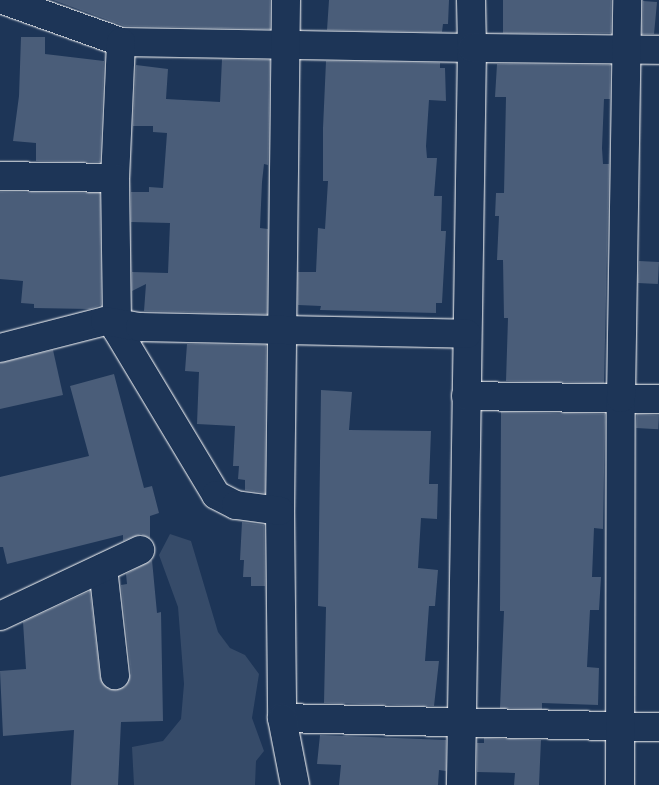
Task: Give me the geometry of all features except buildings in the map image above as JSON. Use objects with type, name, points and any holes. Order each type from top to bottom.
[{"type":"street","points":[[3,0],[121,42],[287,46],[659,50]]},
{"type":"street","points":[[286,0],[284,330],[280,511],[282,718],[295,785]]},
{"type":"street","points":[[461,785],[472,48],[471,0]]},
{"type":"street","points":[[620,785],[621,398],[627,0]]},
{"type":"street","points":[[121,42],[115,178],[117,330],[216,495],[236,505],[280,511]]},
{"type":"street","points":[[0,176],[115,178]]},
{"type":"street","points":[[0,348],[105,321],[140,327],[468,334]]},
{"type":"street","points":[[466,396],[659,399]]},
{"type":"street","points":[[0,616],[140,550]]},
{"type":"street","points":[[103,568],[115,675]]},
{"type":"street","points":[[282,718],[659,727]]},
{"type":"shaded area","points":[[170,534],[191,541],[218,632],[230,648],[245,655],[259,674],[252,718],[264,751],[256,761],[255,785],[134,785],[132,747],[163,741],[181,719],[184,684],[178,607],[159,555]]}]
